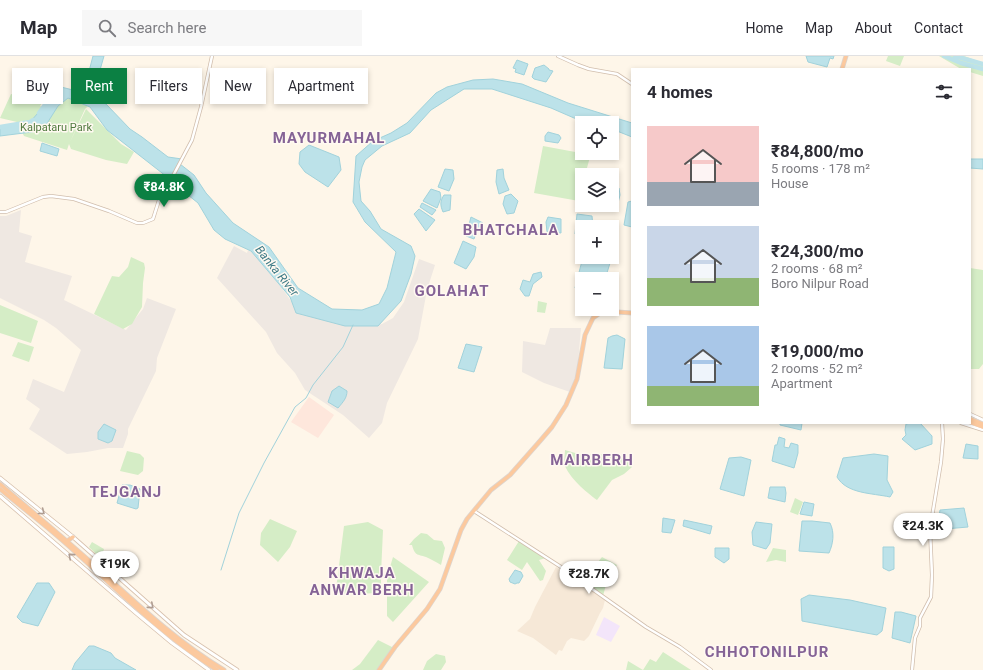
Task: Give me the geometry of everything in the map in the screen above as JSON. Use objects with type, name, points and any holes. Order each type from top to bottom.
[{"type":"highway","points":[[842,68],[846,56]]},
{"type":"highway","points":[[379,670],[395,647],[437,594],[443,583],[463,526],[473,511],[491,490],[510,475],[521,463],[552,427],[566,405],[577,379],[585,335],[593,318],[603,311],[631,313]]},
{"type":"highway","points":[[971,419],[983,424]]},
{"type":"highway","points":[[971,423],[983,429]]},
{"type":"highway","points":[[0,484],[67,541],[162,626],[224,670]]},
{"type":"highway","points":[[0,489],[50,530],[157,626],[189,651],[217,670]]},
{"type":"highway","points":[[45,534],[50,530]]},
{"type":"highway","points":[[67,541],[72,537]]},
{"type":"main road","points":[[0,478],[72,537],[184,635],[237,670]]},
{"type":"main road","points":[[0,496],[160,633],[209,670]]},
{"type":"street","points":[[0,212],[6,212],[43,197],[64,197],[109,211],[137,223],[143,223],[153,219],[159,200],[182,159],[194,132],[212,56]]},
{"type":"street","points":[[558,56],[589,69],[617,74],[631,83]]},
{"type":"street","points":[[971,414],[983,420]]},
{"type":"street","points":[[912,670],[915,638],[920,626],[920,618],[931,597],[932,575],[930,529],[941,462],[943,439],[942,424]]},
{"type":"street","points":[[965,424],[983,429]]},
{"type":"street","points":[[473,511],[561,567],[646,627],[683,650],[711,670]]},
{"type":"shaded area","points":[[21,210],[19,232],[32,236],[25,262],[72,276],[64,300],[126,330],[143,309],[147,298],[176,309],[157,358],[156,371],[128,429],[128,434],[123,448],[108,448],[67,454],[29,429],[40,409],[26,399],[33,379],[64,392],[81,350],[56,328],[44,320],[0,298],[0,216],[6,216]]},
{"type":"shaded area","points":[[234,246],[247,253],[248,250],[259,256],[296,308],[370,326],[382,324],[393,318],[404,302],[419,259],[435,265],[427,290],[418,339],[387,403],[382,423],[369,438],[343,415],[305,390],[295,373],[277,353],[266,332],[217,278]]},
{"type":"shaded area","points":[[550,328],[581,328],[576,375],[570,392],[544,383],[522,372],[523,341],[545,345]]},
{"type":"shaded area","points":[[309,397],[334,415],[318,438],[291,422]]},
{"type":"shaded area","points":[[556,567],[605,600],[603,608],[589,636],[584,641],[571,638],[567,641],[562,651],[559,650],[556,655],[533,638],[517,631],[530,619]]},
{"type":"shaded area","points":[[604,617],[620,626],[611,642],[596,635]]},
{"type":"green space","points":[[888,56],[904,56],[900,66],[886,61]]},
{"type":"green space","points":[[939,56],[964,56],[983,63],[983,76],[971,72],[971,68],[959,68]]},
{"type":"green space","name":"Kalpataru Park","points":[[11,94],[12,104],[41,104],[40,106],[47,110],[54,104],[63,104],[64,96],[71,98],[71,104],[84,104],[88,106],[85,109],[70,142],[86,109],[121,144],[134,152],[127,164],[106,160],[71,149],[69,144],[67,150],[24,136],[17,122],[0,118]]},
{"type":"green space","points":[[543,146],[575,152],[575,160],[589,160],[587,168],[575,168],[575,200],[534,193]]},
{"type":"green space","points":[[131,257],[144,263],[145,268],[142,307],[132,324],[123,329],[94,314],[112,276],[119,277],[128,267]]},
{"type":"green space","points":[[971,268],[983,270],[983,364],[979,369],[971,369]]},
{"type":"green space","points":[[538,301],[547,303],[545,313],[537,312]]},
{"type":"green space","points":[[0,305],[38,321],[31,343],[0,333]]},
{"type":"green space","points":[[18,342],[34,347],[29,362],[12,356]]},
{"type":"green space","points":[[565,450],[582,455],[600,454],[627,459],[632,467],[624,474],[612,480],[597,500],[569,474],[564,463]]},
{"type":"green space","points":[[127,451],[140,454],[144,458],[143,471],[138,475],[120,471]]},
{"type":"green space","points":[[795,498],[803,502],[798,515],[790,512]]},
{"type":"green space","points":[[270,519],[297,531],[290,547],[278,562],[260,545],[261,533]]},
{"type":"green space","points":[[368,522],[383,530],[381,595],[375,593],[337,593],[336,589],[344,526]]},
{"type":"green space","points":[[421,533],[427,534],[434,540],[442,541],[445,548],[441,565],[417,554],[412,545],[409,545]]},
{"type":"green space","points":[[519,541],[546,558],[539,560],[546,571],[543,580],[540,581],[527,562],[522,570],[507,560]]},
{"type":"green space","points":[[92,542],[104,549],[101,559],[89,547]]},
{"type":"green space","points":[[773,548],[786,550],[786,562],[776,560],[766,562]]},
{"type":"green space","points":[[393,557],[429,582],[393,622],[387,616],[387,577]]},
{"type":"green space","points":[[602,557],[617,565],[607,581],[603,596],[574,576],[593,568]]},
{"type":"green space","points":[[378,640],[394,648],[378,670],[352,670],[360,664]]},
{"type":"green space","points":[[663,652],[691,670],[643,670],[650,659],[656,662]]},
{"type":"green space","points":[[436,654],[445,656],[446,662],[441,670],[423,670],[427,661]]},
{"type":"green space","points":[[628,661],[643,670],[626,670]]},
{"type":"water","points":[[93,56],[104,56],[101,68],[90,68]]},
{"type":"water","points":[[806,56],[834,56],[833,59],[830,58],[827,67],[808,62]]},
{"type":"water","points":[[517,60],[528,64],[524,75],[515,72],[516,69],[513,68]]},
{"type":"water","points":[[544,65],[549,70],[553,71],[546,82],[534,79],[532,77],[535,68]]},
{"type":"water","points":[[493,79],[522,84],[568,103],[610,116],[575,116],[575,118],[551,108],[492,89],[464,89],[431,110],[410,133],[382,146],[365,160],[359,182],[361,201],[370,211],[381,229],[411,246],[415,256],[411,274],[401,301],[378,326],[345,326],[296,313],[290,297],[251,251],[225,239],[214,230],[198,203],[188,195],[184,180],[171,180],[107,130],[90,107],[83,104],[106,104],[130,129],[168,157],[182,159],[180,164],[194,175],[206,193],[233,223],[269,247],[298,288],[332,309],[362,310],[379,304],[387,288],[396,252],[365,222],[353,202],[356,156],[373,141],[391,133],[407,123],[436,93],[447,87],[473,80]]},
{"type":"water","points":[[63,88],[71,90],[71,99],[68,98],[63,102]]},
{"type":"water","points":[[46,104],[60,104],[46,125],[32,132],[0,136],[0,126],[30,122]]},
{"type":"water","points":[[619,119],[631,123],[631,137],[619,132]]},
{"type":"water","points":[[548,132],[559,135],[561,138],[558,143],[545,141],[545,136]]},
{"type":"water","points":[[42,143],[59,149],[57,156],[40,151]]},
{"type":"water","points":[[309,145],[339,157],[341,170],[328,187],[305,172],[299,164],[300,152]]},
{"type":"water","points":[[971,159],[983,159],[983,169],[971,168]]},
{"type":"water","points":[[445,169],[453,170],[454,179],[449,191],[438,187]]},
{"type":"water","points":[[503,169],[504,178],[509,190],[499,194],[496,182],[497,170]]},
{"type":"water","points":[[431,189],[440,192],[441,198],[437,208],[423,201]]},
{"type":"water","points":[[511,194],[518,201],[514,213],[507,214],[503,204],[505,196]]},
{"type":"water","points":[[444,195],[451,195],[450,210],[443,212],[441,203]]},
{"type":"water","points":[[631,201],[631,227],[624,225],[628,202]]},
{"type":"water","points":[[422,203],[436,210],[432,215],[420,207]]},
{"type":"water","points":[[419,209],[435,220],[426,231],[414,214]]},
{"type":"water","points":[[577,214],[592,216],[592,220],[576,220]]},
{"type":"water","points":[[471,217],[483,223],[481,227],[477,229],[474,239],[466,236]]},
{"type":"water","points":[[548,217],[561,219],[561,233],[547,232],[546,222]]},
{"type":"water","points":[[463,241],[476,247],[474,257],[466,269],[454,263]]},
{"type":"water","points":[[581,264],[610,264],[607,272],[579,272]]},
{"type":"water","points":[[541,272],[542,277],[533,284],[529,296],[525,296],[520,289],[523,280],[530,282],[533,274]]},
{"type":"water","points":[[617,335],[625,339],[622,369],[604,368],[608,338]]},
{"type":"water","points":[[466,344],[482,347],[474,372],[458,368]]},
{"type":"water","points":[[339,386],[347,391],[347,393],[343,402],[338,408],[328,402],[332,391]]},
{"type":"water","points":[[104,424],[116,430],[112,441],[108,443],[98,439],[98,432]]},
{"type":"water","points":[[780,424],[802,424],[801,430]]},
{"type":"water","points":[[906,424],[921,424],[932,436],[932,444],[915,450],[902,439],[906,435]]},
{"type":"water","points":[[779,437],[785,439],[784,447],[789,448],[791,443],[798,445],[798,453],[794,468],[772,461],[775,445],[777,445]]},
{"type":"water","points":[[966,444],[978,446],[978,459],[963,458]]},
{"type":"water","points":[[874,454],[888,456],[887,480],[893,492],[890,497],[853,490],[841,483],[837,477],[843,458]]},
{"type":"water","points":[[741,457],[751,460],[744,496],[720,489],[729,458]]},
{"type":"water","points":[[122,485],[130,485],[140,489],[138,508],[136,509],[117,503]]},
{"type":"water","points":[[770,487],[785,487],[785,502],[768,498]]},
{"type":"water","points":[[804,502],[814,504],[812,516],[800,514]]},
{"type":"water","points":[[964,508],[968,527],[945,529],[939,517],[940,510]]},
{"type":"water","points":[[663,518],[675,520],[671,533],[662,532]]},
{"type":"water","points":[[684,520],[712,526],[710,534],[683,526]]},
{"type":"water","points":[[802,521],[830,523],[833,531],[833,538],[829,553],[799,551]]},
{"type":"water","points":[[756,522],[772,524],[770,543],[766,549],[753,545],[752,532]]},
{"type":"water","points":[[883,547],[894,547],[894,569],[889,571],[883,568]]},
{"type":"water","points":[[715,548],[729,548],[729,559],[724,563],[715,557]]},
{"type":"water","points":[[515,570],[521,572],[523,576],[519,583],[515,584],[510,582],[509,579]]},
{"type":"water","points":[[37,583],[49,583],[55,592],[38,626],[22,622],[17,617]]},
{"type":"water","points":[[809,595],[850,600],[886,608],[882,631],[877,635],[802,621],[801,599]]},
{"type":"water","points":[[895,612],[916,616],[910,643],[892,638]]},
{"type":"water","points":[[89,646],[94,646],[111,653],[115,658],[136,670],[72,670],[75,663]]},
{"type":"waterway","points":[[944,56],[961,63],[983,69]]},
{"type":"waterway","points":[[955,56],[983,64]]},
{"type":"waterway","name":"Banka River","points":[[39,113],[46,104]]},
{"type":"waterway","name":"Banka River","points":[[0,127],[30,122],[33,120]]},
{"type":"waterway","points":[[221,570],[239,513],[264,463],[295,407],[306,398],[313,385],[343,347],[353,325]]},
{"type":"district","name":"MAYURMAHAL","points":[[329,138]]},
{"type":"district","name":"BHATCHALA","points":[[511,230]]},
{"type":"district","name":"GOLAHAT","points":[[452,291]]},
{"type":"district","name":"MAIRBERH","points":[[592,460]]},
{"type":"district","name":"TEJGANJ","points":[[126,492]]},
{"type":"district","name":"KHWAJA ANWAR BERH","points":[[362,582]]},
{"type":"district","name":"CHHOTONILPUR","points":[[767,652]]}]
